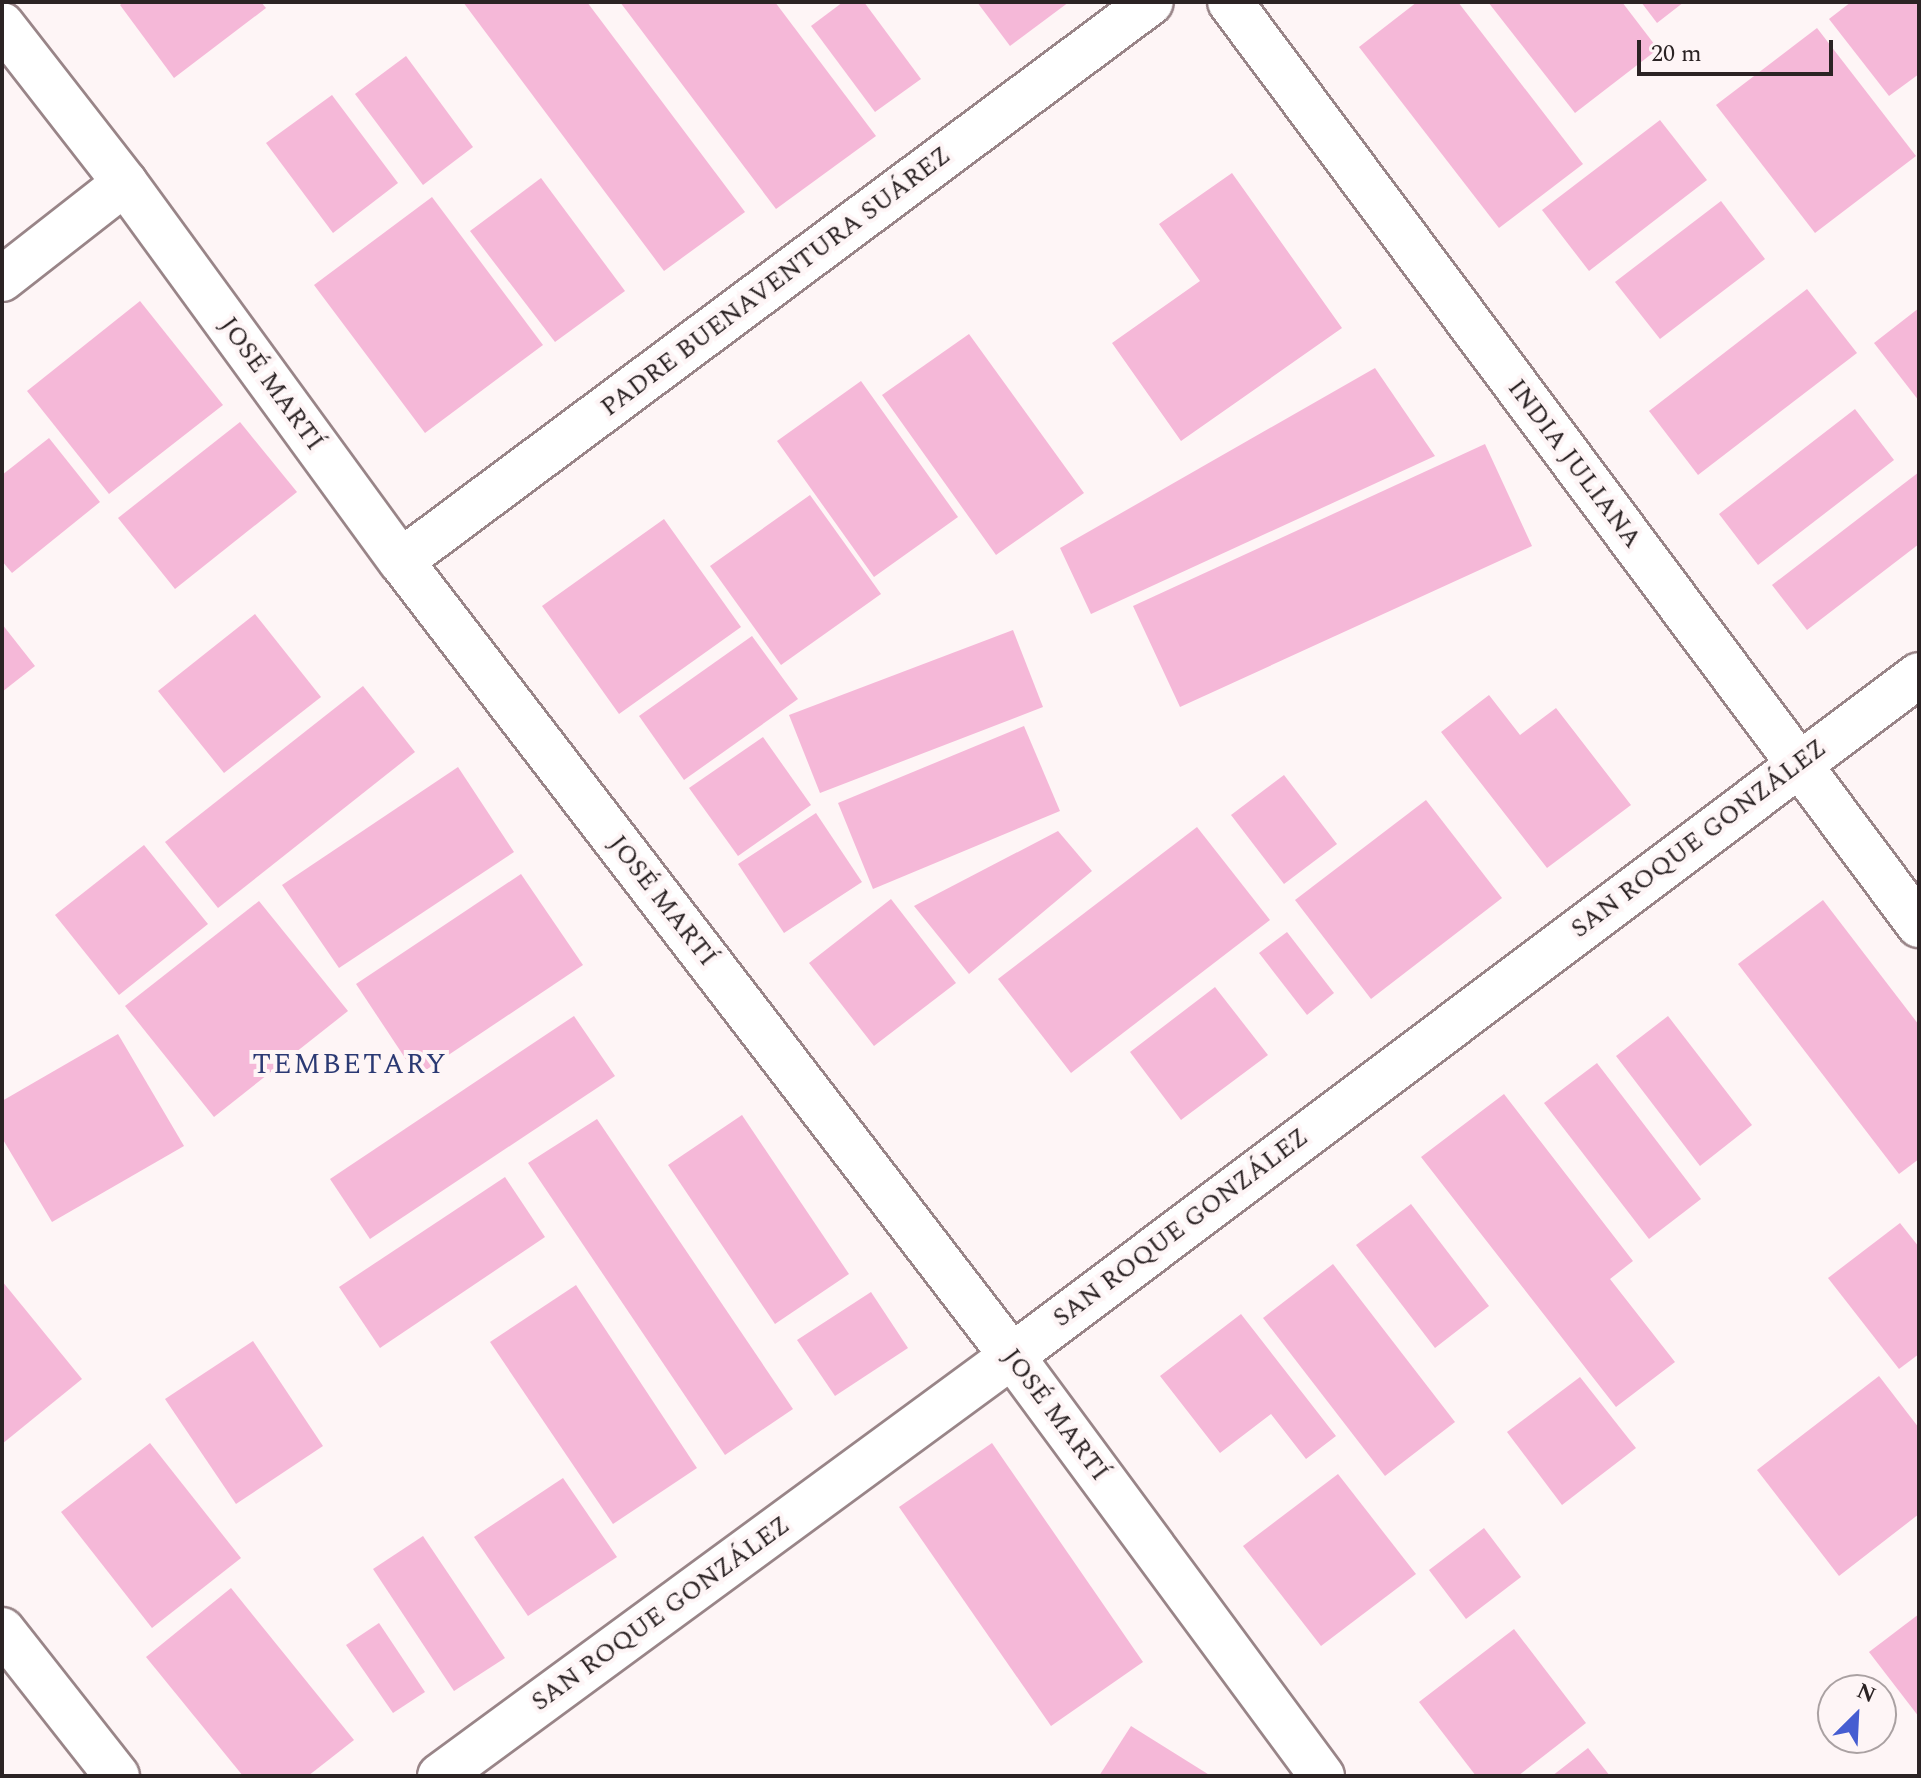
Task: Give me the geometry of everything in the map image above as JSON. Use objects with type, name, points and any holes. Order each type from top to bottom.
[{"type":"street","name":"PADRE BUENAVENTURA SUÁREZ","points":[[401,561],[1151,2]]},
{"type":"street","name":"INDIA JULIANA","points":[[1230,2],[1919,925]]},
{"type":"street","name":"JOSÉ MARTÍ","points":[[2,25],[125,183],[401,561],[1012,1356],[1322,1776]]},
{"type":"street","points":[[2,279],[125,183]]},
{"type":"street","name":"SAN ROQUE GONZÁLEZ","points":[[440,1776],[1012,1356],[1919,675]]},
{"type":"street","points":[[2,1630],[117,1776]]},
{"type":"building","points":[[124,2],[261,2],[266,8],[174,78],[120,5]]},
{"type":"building","points":[[463,2],[587,2],[745,212],[664,271]]},
{"type":"building","points":[[620,2],[775,2],[876,136],[776,209]]},
{"type":"building","points":[[843,2],[864,2],[921,79],[875,112],[811,26]]},
{"type":"building","points":[[977,2],[1069,2],[1010,46]]},
{"type":"building","points":[[1417,2],[1458,2],[1583,164],[1499,228],[1359,47]]},
{"type":"building","points":[[1488,2],[1622,2],[1658,49],[1575,113]]},
{"type":"building","points":[[1641,2],[1684,2],[1657,23]]},
{"type":"building","points":[[1851,2],[1919,2],[1919,74],[1889,96],[1829,19]]},
{"type":"building","points":[[1817,28],[1916,156],[1815,233],[1716,105]]},
{"type":"building","points":[[406,56],[473,147],[423,185],[355,94]]},
{"type":"building","points":[[332,95],[398,183],[333,233],[266,143]]},
{"type":"building","points":[[1660,120],[1707,180],[1589,271],[1542,210]]},
{"type":"building","points":[[1232,173],[1342,328],[1181,441],[1112,343],[1200,281],[1159,224]]},
{"type":"building","points":[[541,178],[625,291],[555,342],[470,231]]},
{"type":"building","points":[[432,197],[543,345],[425,433],[314,285]]},
{"type":"building","points":[[1721,201],[1765,259],[1660,339],[1615,282]]},
{"type":"building","points":[[1807,289],[1857,353],[1698,475],[1649,411]]},
{"type":"building","points":[[140,301],[223,405],[109,494],[27,391]]},
{"type":"building","points":[[1919,308],[1919,401],[1874,343]]},
{"type":"building","points":[[969,334],[1084,493],[996,555],[882,395]]},
{"type":"building","points":[[1375,368],[1435,456],[1091,614],[1060,548]]},
{"type":"building","points":[[861,381],[958,517],[874,577],[777,441]]},
{"type":"building","points":[[1855,409],[1894,460],[1758,565],[1719,514]]},
{"type":"building","points":[[240,422],[297,492],[175,589],[118,518]]},
{"type":"building","points":[[49,438],[100,502],[12,573],[2,561],[2,475]]},
{"type":"building","points":[[1485,444],[1532,546],[1180,707],[1133,606]]},
{"type":"building","points":[[1919,472],[1919,544],[1807,630],[1772,585]]},
{"type":"building","points":[[810,495],[881,594],[781,665],[710,566]]},
{"type":"building","points":[[664,519],[741,627],[619,714],[542,606]]},
{"type":"building","points":[[255,614],[321,697],[224,773],[158,691]]},
{"type":"building","points":[[2,624],[35,666],[2,692]]},
{"type":"building","points":[[1013,630],[1043,707],[820,793],[789,715]]},
{"type":"building","points":[[752,636],[798,699],[684,780],[639,716]]},
{"type":"building","points":[[363,686],[415,752],[218,908],[165,842]]},
{"type":"building","points":[[1489,695],[1520,735],[1556,708],[1631,805],[1547,868],[1441,732]]},
{"type":"building","points":[[1024,726],[1060,811],[873,889],[838,803]]},
{"type":"building","points":[[763,737],[811,805],[738,856],[689,788]]},
{"type":"building","points":[[458,767],[514,852],[339,968],[282,885]]},
{"type":"building","points":[[1284,775],[1337,844],[1284,884],[1231,815]]},
{"type":"building","points":[[1426,800],[1502,898],[1371,999],[1295,900]]},
{"type":"building","points":[[816,813],[862,882],[784,933],[738,864]]},
{"type":"building","points":[[1197,827],[1270,920],[1071,1073],[998,979]]},
{"type":"building","points":[[1058,831],[1092,871],[969,974],[914,906]]},
{"type":"building","points":[[144,845],[208,924],[119,995],[55,915]]},
{"type":"building","points":[[521,874],[583,965],[417,1076],[356,984]]},
{"type":"building","points":[[891,899],[956,983],[874,1046],[809,963]]},
{"type":"building","points":[[1823,900],[1919,1025],[1919,1159],[1899,1174],[1738,964]]},
{"type":"building","points":[[259,901],[348,1011],[214,1117],[125,1006]]},
{"type":"building","points":[[1287,932],[1334,993],[1307,1015],[1259,953]]},
{"type":"building","points":[[1215,987],[1268,1055],[1181,1120],[1130,1052]]},
{"type":"building","points":[[574,1016],[615,1076],[370,1239],[330,1179]]},
{"type":"building","points":[[1668,1016],[1752,1125],[1700,1166],[1616,1056]]},
{"type":"building","points":[[118,1034],[184,1146],[52,1222],[2,1138],[2,1101]]},
{"type":"building","points":[[1597,1063],[1701,1199],[1649,1239],[1544,1103]]},
{"type":"building","points":[[1504,1094],[1633,1261],[1610,1279],[1675,1362],[1616,1407],[1421,1157]]},
{"type":"building","points":[[742,1115],[849,1274],[775,1324],[668,1165]]},
{"type":"building","points":[[597,1119],[793,1409],[725,1455],[528,1163]]},
{"type":"building","points":[[505,1177],[545,1237],[380,1348],[339,1287]]},
{"type":"building","points":[[1411,1204],[1489,1306],[1435,1348],[1356,1245]]},
{"type":"building","points":[[1900,1223],[1919,1247],[1919,1354],[1899,1369],[1828,1278]]},
{"type":"building","points":[[1333,1264],[1455,1422],[1385,1476],[1263,1318]]},
{"type":"building","points":[[2,1281],[82,1379],[2,1444]]},
{"type":"building","points":[[576,1285],[697,1468],[613,1524],[490,1342]]},
{"type":"building","points":[[871,1292],[908,1348],[835,1396],[797,1340]]},
{"type":"building","points":[[1241,1314],[1336,1436],[1306,1459],[1271,1414],[1220,1453],[1160,1376]]},
{"type":"building","points":[[253,1341],[323,1446],[236,1504],[165,1399]]},
{"type":"building","points":[[1879,1376],[1919,1428],[1919,1514],[1839,1576],[1757,1470]]},
{"type":"building","points":[[1580,1377],[1636,1448],[1562,1505],[1507,1432]]},
{"type":"building","points":[[150,1443],[241,1558],[152,1628],[61,1512]]},
{"type":"building","points":[[992,1443],[1143,1662],[1051,1726],[899,1507]]},
{"type":"building","points":[[1338,1474],[1416,1574],[1321,1646],[1243,1546]]},
{"type":"building","points":[[563,1478],[617,1557],[528,1616],[474,1537]]},
{"type":"building","points":[[1484,1528],[1521,1577],[1466,1619],[1429,1570]]},
{"type":"building","points":[[423,1536],[505,1658],[454,1691],[373,1569]]},
{"type":"building","points":[[231,1588],[354,1740],[308,1776],[243,1776],[146,1657]]},
{"type":"building","points":[[1919,1614],[1919,1717],[1897,1688],[1897,1674],[1886,1674],[1869,1652]]},
{"type":"building","points":[[379,1623],[425,1692],[393,1713],[346,1645]]},
{"type":"building","points":[[1514,1629],[1586,1723],[1518,1776],[1476,1776],[1419,1702]]},
{"type":"building","points":[[1131,1726],[1211,1776],[1099,1776]]},
{"type":"building","points":[[1588,1748],[1610,1776],[1552,1776]]},
{"type":"district","name":"TEMBETARY","points":[[350,1065]]}]
